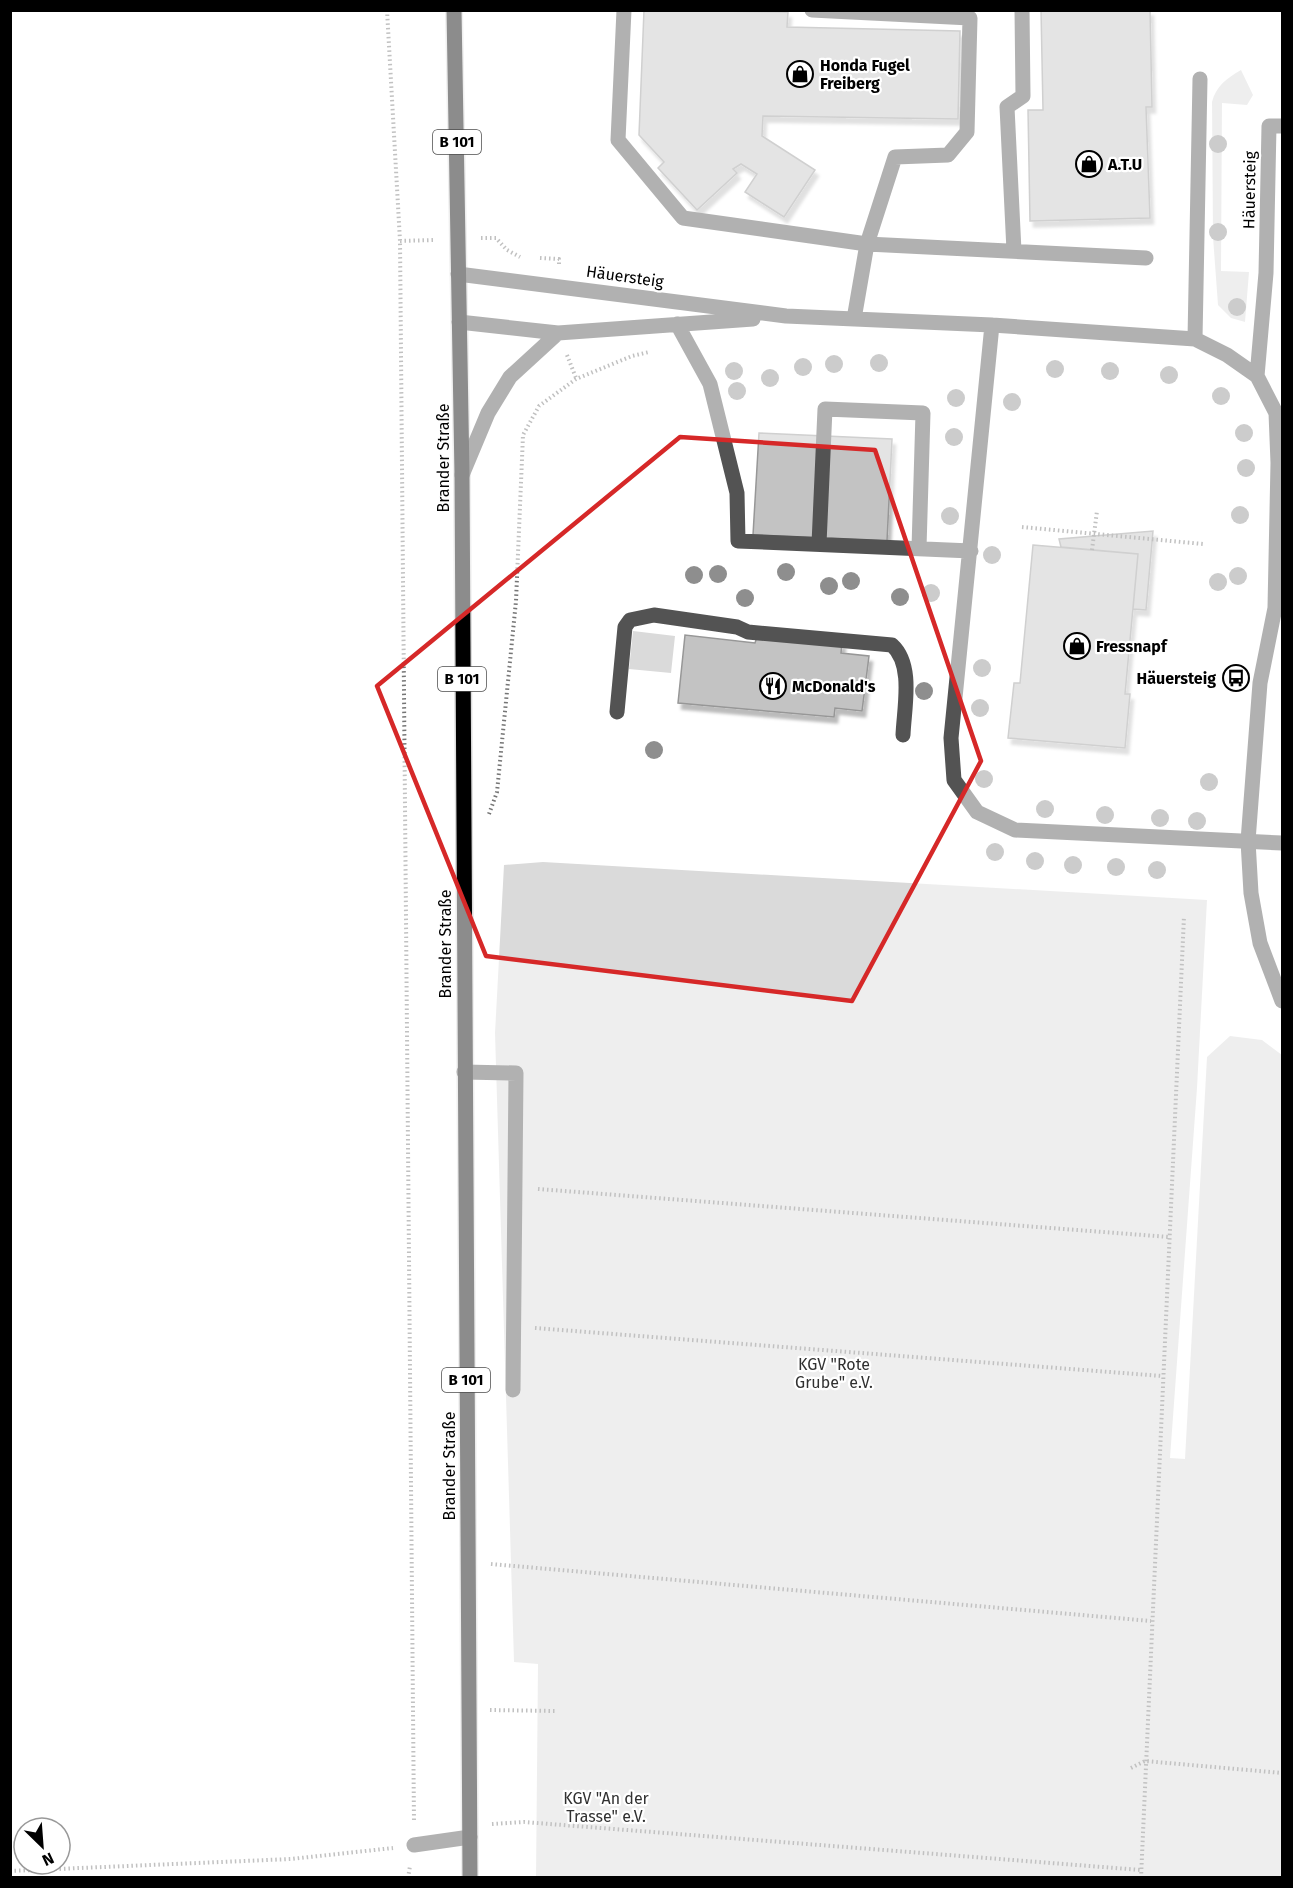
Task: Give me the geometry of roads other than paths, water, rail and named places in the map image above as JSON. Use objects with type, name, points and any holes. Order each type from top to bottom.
[{"type":"main road","name":"Brander Straße","points":[[454,10],[462,475],[470,1878]]},
{"type":"street","points":[[624,10],[618,140],[683,218],[867,244],[1146,258]]},
{"type":"street","points":[[812,10],[970,18],[967,132],[948,155],[895,157],[867,244],[854,319]]},
{"type":"street","points":[[1014,252],[1007,106],[1023,96],[1022,10]]},
{"type":"street","points":[[1195,339],[1200,78]]},
{"type":"street","name":"Häuersteig","points":[[1257,376],[1266,273],[1269,126],[1282,126]]},
{"type":"street","name":"Häuersteig","points":[[458,274],[786,316],[992,325],[1195,339],[1227,354],[1257,376],[1276,413],[1278,464],[1275,608],[1260,682],[1248,842],[1251,893],[1260,943],[1282,1001]]},
{"type":"street","name":"Häuersteig","points":[[459,322],[558,333],[786,316]]},
{"type":"street","points":[[677,324],[710,384],[737,493],[738,541],[970,551]]},
{"type":"street","points":[[992,325],[951,738],[954,780],[977,812],[1015,830],[1282,843]]},
{"type":"street","points":[[462,475],[488,413],[510,377],[558,333]]},
{"type":"street","points":[[819,544],[825,409],[836,409],[923,414],[919,548]]},
{"type":"street","points":[[617,712],[625,627],[630,620],[654,615],[737,627],[748,632],[892,645],[905,663],[903,735]]},
{"type":"street","points":[[464,1072],[516,1073],[513,1389]]},
{"type":"street","points":[[414,1845],[469,1832]]},
{"type":"place","name":"Honda Fugel Freiberg","points":[[800,74]]},
{"type":"place","name":"A.T.U","points":[[1089,164]]},
{"type":"place","name":"Fressnapf","points":[[1077,646]]},
{"type":"place","name":"Häuersteig","points":[[1236,678]]},
{"type":"place","name":"McDonald's","points":[[773,686]]},
{"type":"park label","name":"KGV \"Rote Grube\" e.V.","points":[[834,1373]]},
{"type":"park label","name":"KGV \"An der Trasse\" e.V.","points":[[606,1807]]}]
